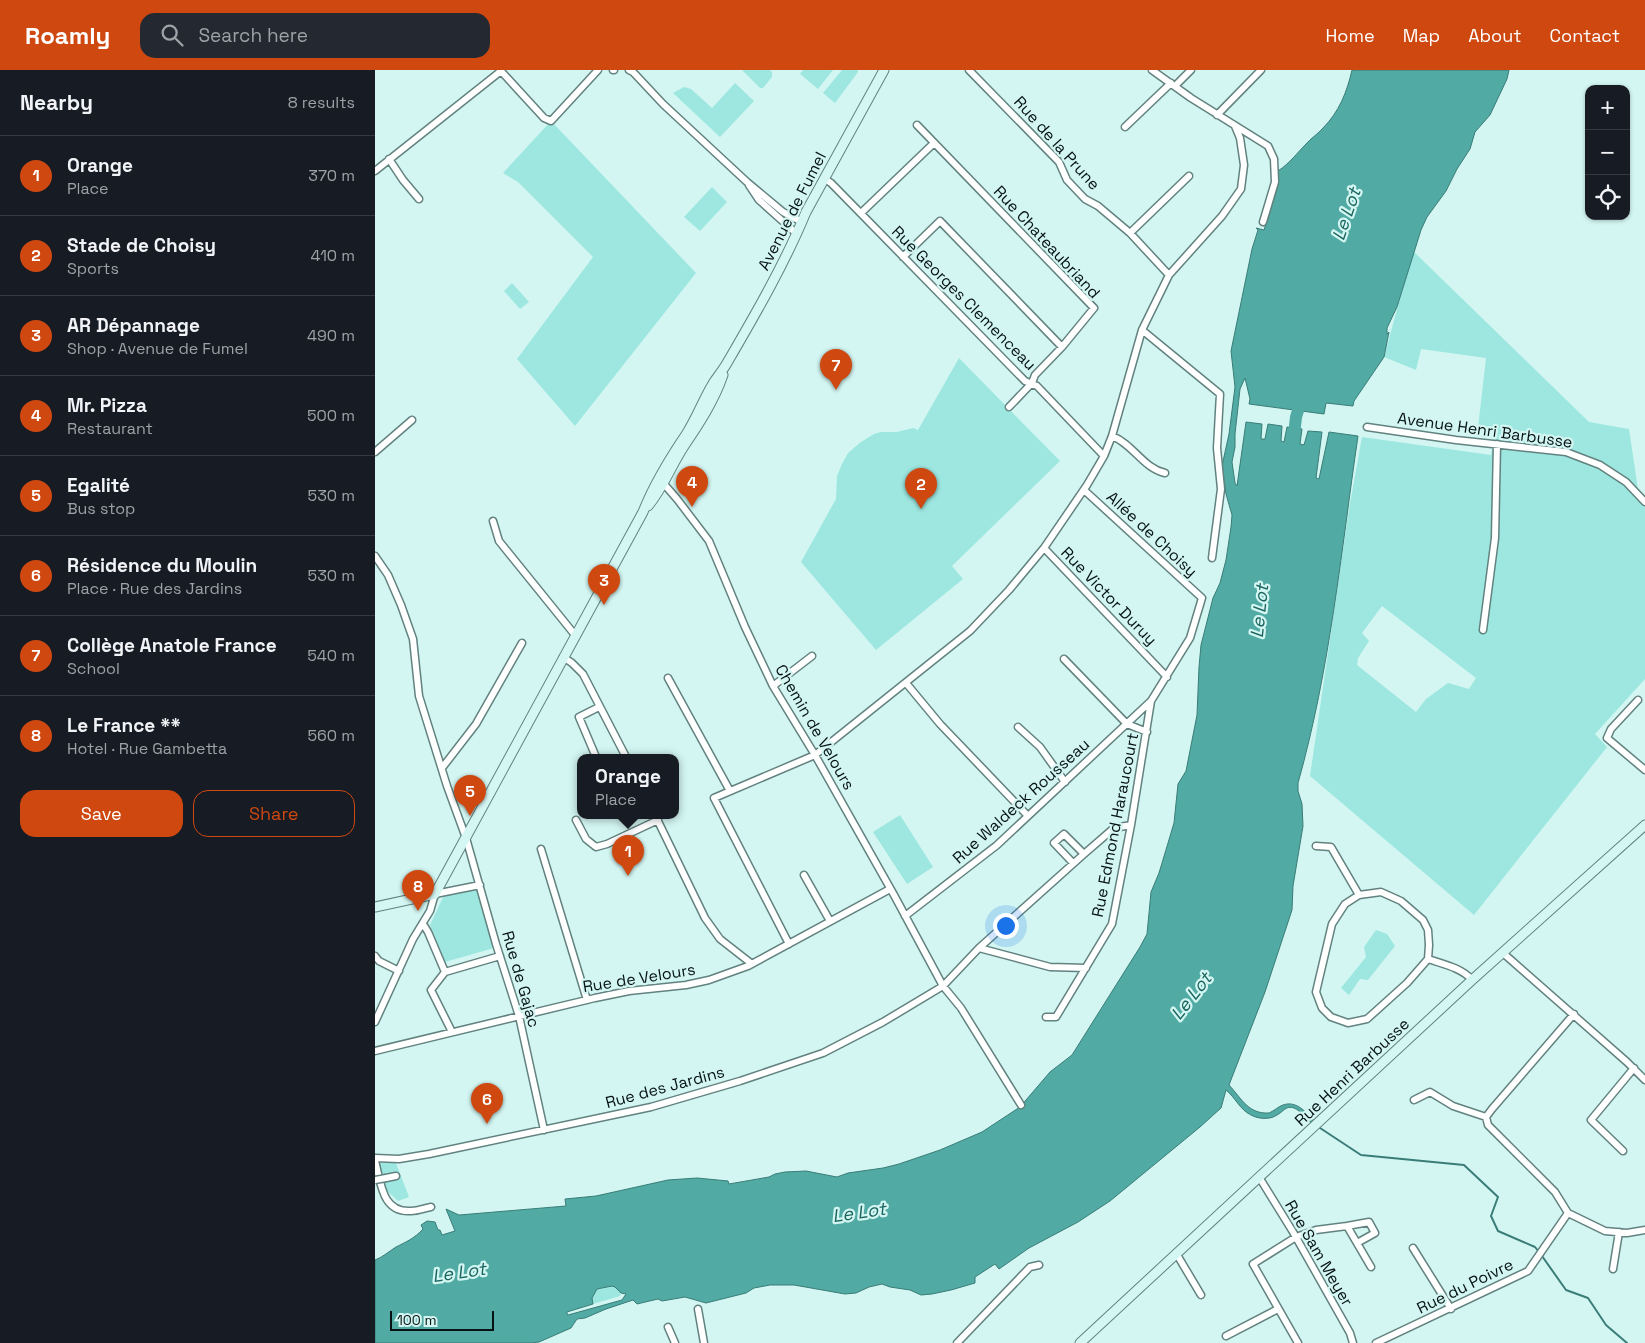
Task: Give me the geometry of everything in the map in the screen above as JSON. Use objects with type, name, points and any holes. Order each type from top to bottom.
[{"type":"main road","name":"Avenue de Fumel","points":[[435,894],[643,512],[652,490],[661,482],[679,442],[687,433],[714,382],[726,365],[884,70]]},
{"type":"main road","name":"Rue Henri Barbusse","points":[[1080,1343],[1472,980],[1645,824]]},
{"type":"main road","points":[[375,907],[435,894]]},
{"type":"street","points":[[375,171],[500,70],[544,118],[551,121],[599,70]]},
{"type":"street","points":[[629,70],[747,182],[783,212],[802,222]]},
{"type":"street","name":"Rue de la Prune","points":[[969,70],[1059,162],[1067,180],[1085,199],[1098,206],[1130,233],[1169,275]]},
{"type":"street","points":[[1152,70],[1217,115],[1268,146],[1274,159],[1275,182],[1263,222]]},
{"type":"street","points":[[1125,127],[1191,70]]},
{"type":"street","points":[[1217,115],[1261,70]]},
{"type":"street","name":"Rue Chateaubriand","points":[[917,125],[1094,308],[1062,347],[1035,375],[1032,383],[1009,407]]},
{"type":"street","name":"Rue Victor Duruy","points":[[1167,677],[1044,548],[1084,490],[1104,456],[1112,436],[1141,330],[1169,275],[1222,216],[1241,189],[1244,165],[1240,138],[1235,126]]},
{"type":"street","points":[[861,214],[934,143]]},
{"type":"street","points":[[389,159],[419,199]]},
{"type":"street","points":[[1130,233],[1189,176]]},
{"type":"street","name":"Rue Georges Clemenceau","points":[[825,179],[1025,381],[1037,386],[1104,456]]},
{"type":"street","points":[[747,182],[759,200],[797,234]]},
{"type":"street","points":[[903,257],[940,221],[1062,347]]},
{"type":"street","points":[[1141,330],[1219,394],[1217,448],[1221,489],[1211,558]]},
{"type":"street","points":[[375,452],[412,420]]},
{"type":"street","name":"Avenue Henri Barbusse","points":[[1367,427],[1566,452],[1600,465],[1626,482],[1645,502]]},
{"type":"street","points":[[1112,436],[1121,440],[1155,471],[1165,473]]},
{"type":"street","points":[[1483,630],[1495,538],[1497,444]]},
{"type":"street","name":"Chemin de Velours","points":[[661,482],[677,499],[709,541],[745,627],[773,686],[815,755],[943,986],[961,1008],[1021,1105]]},
{"type":"street","name":"Allée de Choisy","points":[[1084,490],[1201,598]]},
{"type":"street","points":[[493,520],[499,541],[575,635]]},
{"type":"street","points":[[789,944],[714,798],[815,755],[970,631],[1009,590],[1044,548]]},
{"type":"street","name":"Rue de Gajac","points":[[375,556],[388,575],[401,604],[413,639],[419,696],[447,786],[466,838],[519,1016],[544,1130]]},
{"type":"street","name":"Rue Edmond Haraucourt","points":[[1046,1017],[1056,1017],[1112,924],[1131,825],[1151,701],[1190,638],[1201,598]]},
{"type":"street","points":[[442,768],[476,724],[522,643]]},
{"type":"street","points":[[773,686],[812,656]]},
{"type":"street","points":[[563,657],[572,662],[583,674],[624,754]]},
{"type":"street","points":[[1064,659],[1127,724],[1147,732]]},
{"type":"street","points":[[668,678],[730,791]]},
{"type":"street","points":[[905,683],[1028,816]]},
{"type":"street","points":[[1638,700],[1611,729],[1607,738],[1645,770]]},
{"type":"street","name":"Rue Waldeck Rousseau","points":[[905,916],[997,845],[1151,701]]},
{"type":"street","points":[[595,754],[579,717],[599,707]]},
{"type":"street","points":[[1018,728],[1040,748],[1065,782]]},
{"type":"street","points":[[576,820],[586,839],[596,846],[607,844],[654,819]]},
{"type":"street","points":[[656,819],[705,918],[720,939],[752,964]]},
{"type":"street","name":"Rue des Jardins","points":[[375,1160],[416,1156],[651,1107],[823,1053],[883,1022],[943,986],[979,948],[1073,863],[1115,828],[1131,825]]},
{"type":"street","points":[[1073,863],[1054,843],[1059,838],[1064,834],[1084,854]]},
{"type":"street","points":[[1316,846],[1331,847],[1359,895]]},
{"type":"street","points":[[541,849],[587,1000]]},
{"type":"street","points":[[805,874],[830,922]]},
{"type":"street","points":[[375,1022],[413,939],[430,911],[435,894],[480,885]]},
{"type":"street","name":"Rue de Velours","points":[[375,1051],[629,991],[686,985],[709,980],[752,964],[890,888]]},
{"type":"street","points":[[1381,892],[1401,900],[1418,915],[1428,930],[1428,959],[1407,983],[1367,1019],[1348,1023],[1331,1017],[1322,1008],[1316,992],[1332,924],[1345,904],[1359,895],[1381,892]]},
{"type":"street","points":[[423,924],[428,932],[443,974]]},
{"type":"street","points":[[979,948],[1050,966],[1086,968]]},
{"type":"street","points":[[1503,953],[1574,1014],[1645,1080]]},
{"type":"street","points":[[375,956],[399,971]]},
{"type":"street","points":[[453,1032],[431,990],[443,974],[500,956]]},
{"type":"street","points":[[1428,959],[1456,969],[1472,980]]},
{"type":"street","points":[[1486,1117],[1574,1014]]},
{"type":"street","points":[[1623,1151],[1591,1120],[1634,1068]]},
{"type":"street","points":[[1414,1100],[1430,1092],[1453,1106],[1486,1117]]},
{"type":"street","points":[[1486,1117],[1488,1125],[1555,1192],[1569,1213],[1605,1232],[1627,1233],[1645,1230]]},
{"type":"street","points":[[375,1160],[387,1202],[394,1208],[411,1211],[431,1206]]},
{"type":"street","points":[[375,1180],[396,1176]]},
{"type":"street","name":"Rue Sam Meyer","points":[[1259,1177],[1296,1237],[1350,1334],[1353,1343]]},
{"type":"street","name":"Rue du Poivre","points":[[1376,1343],[1528,1271],[1569,1213]]},
{"type":"street","points":[[1297,1343],[1253,1264],[1296,1237],[1316,1230],[1369,1222],[1375,1233],[1357,1243]]},
{"type":"street","points":[[1347,1226],[1371,1267]]},
{"type":"street","points":[[1613,1269],[1619,1232]]},
{"type":"street","points":[[1413,1248],[1451,1308]]},
{"type":"street","points":[[1176,1253],[1201,1295]]},
{"type":"street","points":[[957,1343],[1030,1267],[1039,1265]]},
{"type":"street","points":[[1226,1336],[1278,1308]]},
{"type":"street","points":[[698,1309],[704,1343]]},
{"type":"street","points":[[668,1327],[675,1343]]},
{"type":"shaded area","points":[[742,70],[770,70],[772,77],[763,88],[760,88]]},
{"type":"shaded area","points":[[803,70],[833,70],[818,89],[800,74]]},
{"type":"shaded area","points":[[842,70],[858,70],[858,72],[835,103],[823,93]]},
{"type":"shaded area","points":[[735,83],[754,101],[720,137],[673,93],[684,87],[691,89],[712,108]]},
{"type":"shaded area","points":[[551,121],[696,273],[575,426],[517,359],[593,257],[518,182],[503,173]]},
{"type":"shaded area","points":[[712,187],[727,202],[700,231],[684,217]]},
{"type":"shaded area","points":[[1413,251],[1589,422],[1629,429],[1639,496],[1645,503],[1645,679],[1595,734],[1607,747],[1474,915],[1310,776],[1349,509],[1362,437],[1491,455],[1495,433],[1478,428],[1486,358],[1421,349],[1416,370],[1384,357]],"holes":[[[1382,606],[1476,678],[1469,689],[1448,683],[1426,699],[1416,712],[1357,665],[1358,658],[1369,641],[1362,633]]]},
{"type":"shaded area","points":[[512,283],[529,302],[520,309],[504,291]]},
{"type":"shaded area","points":[[959,358],[1060,461],[952,566],[963,579],[876,650],[801,562],[836,499],[837,476],[848,453],[874,434],[897,432],[913,428],[918,430]]},
{"type":"shaded area","points":[[900,815],[933,867],[907,884],[873,832]]},
{"type":"shaded area","points":[[477,887],[494,948],[445,962],[430,925],[444,895]]},
{"type":"shaded area","points":[[1376,930],[1387,934],[1395,946],[1368,980],[1360,979],[1349,995],[1341,988],[1366,957],[1364,947]]},
{"type":"shaded area","points":[[378,1163],[396,1163],[409,1197],[398,1201],[386,1190]]},
{"type":"shaded area","points":[[612,1286],[621,1293],[620,1296],[593,1304],[592,1298],[597,1289]]},
{"type":"water","points":[[1352,70],[1509,70],[1507,79],[1490,115],[1475,132],[1470,149],[1446,191],[1427,217],[1421,230],[1397,307],[1387,328],[1387,334],[1389,332],[1384,357],[1354,401],[1353,406],[1326,403],[1324,414],[1249,404],[1250,399],[1245,378],[1240,389],[1232,462],[1237,486],[1246,422],[1262,424],[1261,439],[1265,439],[1268,424],[1282,426],[1281,441],[1284,442],[1287,427],[1302,429],[1300,444],[1304,445],[1308,431],[1322,432],[1316,478],[1319,479],[1329,432],[1358,436],[1327,654],[1298,783],[1302,804],[1303,826],[1293,886],[1292,910],[1265,992],[1229,1085],[1246,1105],[1256,1111],[1269,1113],[1281,1106],[1293,1104],[1301,1108],[1315,1121],[1312,1124],[1299,1111],[1291,1107],[1271,1118],[1254,1116],[1247,1113],[1226,1090],[1221,1108],[1110,1201],[1078,1222],[1029,1248],[999,1269],[995,1264],[975,1277],[975,1283],[951,1290],[921,1295],[910,1290],[882,1284],[856,1293],[845,1294],[794,1285],[770,1285],[706,1303],[685,1297],[662,1301],[658,1299],[637,1304],[633,1300],[585,1318],[577,1319],[571,1328],[539,1342],[375,1343],[375,1260],[417,1235],[423,1229],[421,1225],[427,1221],[435,1222],[442,1235],[455,1231],[446,1209],[459,1215],[566,1206],[565,1199],[596,1196],[668,1180],[697,1178],[728,1181],[729,1184],[769,1177],[785,1172],[806,1171],[837,1177],[848,1173],[883,1168],[940,1150],[982,1132],[1020,1107],[1050,1072],[1072,1055],[1147,934],[1151,892],[1159,873],[1174,823],[1178,784],[1186,771],[1197,715],[1201,645],[1213,598],[1220,583],[1226,560],[1231,527],[1232,515],[1226,494],[1222,466],[1229,434],[1235,387],[1231,351],[1252,249],[1258,230],[1256,228],[1264,230],[1277,189],[1278,171],[1329,122],[1342,101]],"holes":[[[615,1287],[621,1293],[626,1294],[622,1300],[567,1314],[567,1312],[593,1304],[592,1298],[597,1289]]]},
{"type":"waterway","name":"Le Lot","points":[[1293,444],[1296,417],[1303,395]]},
{"type":"waterway","points":[[1317,1126],[1361,1155],[1464,1165],[1498,1197],[1491,1216],[1498,1231],[1535,1247],[1539,1252]]},
{"type":"waterway","points":[[1542,1256],[1566,1290],[1588,1298],[1606,1325],[1627,1343]]},
{"type":"place","name":"Collège Anatole France","points":[[836,390]]},
{"type":"place","name":"Mr. Pizza","points":[[692,507]]},
{"type":"place","name":"Stade de Choisy","points":[[921,509]]},
{"type":"place","name":"AR Dépannage","points":[[604,605]]},
{"type":"place","name":"Egalité","points":[[470,816]]},
{"type":"place","name":"Orange","points":[[628,876]]},
{"type":"place","name":"Le France **","points":[[418,911]]},
{"type":"place","name":"Résidence du Moulin","points":[[487,1124]]}]
